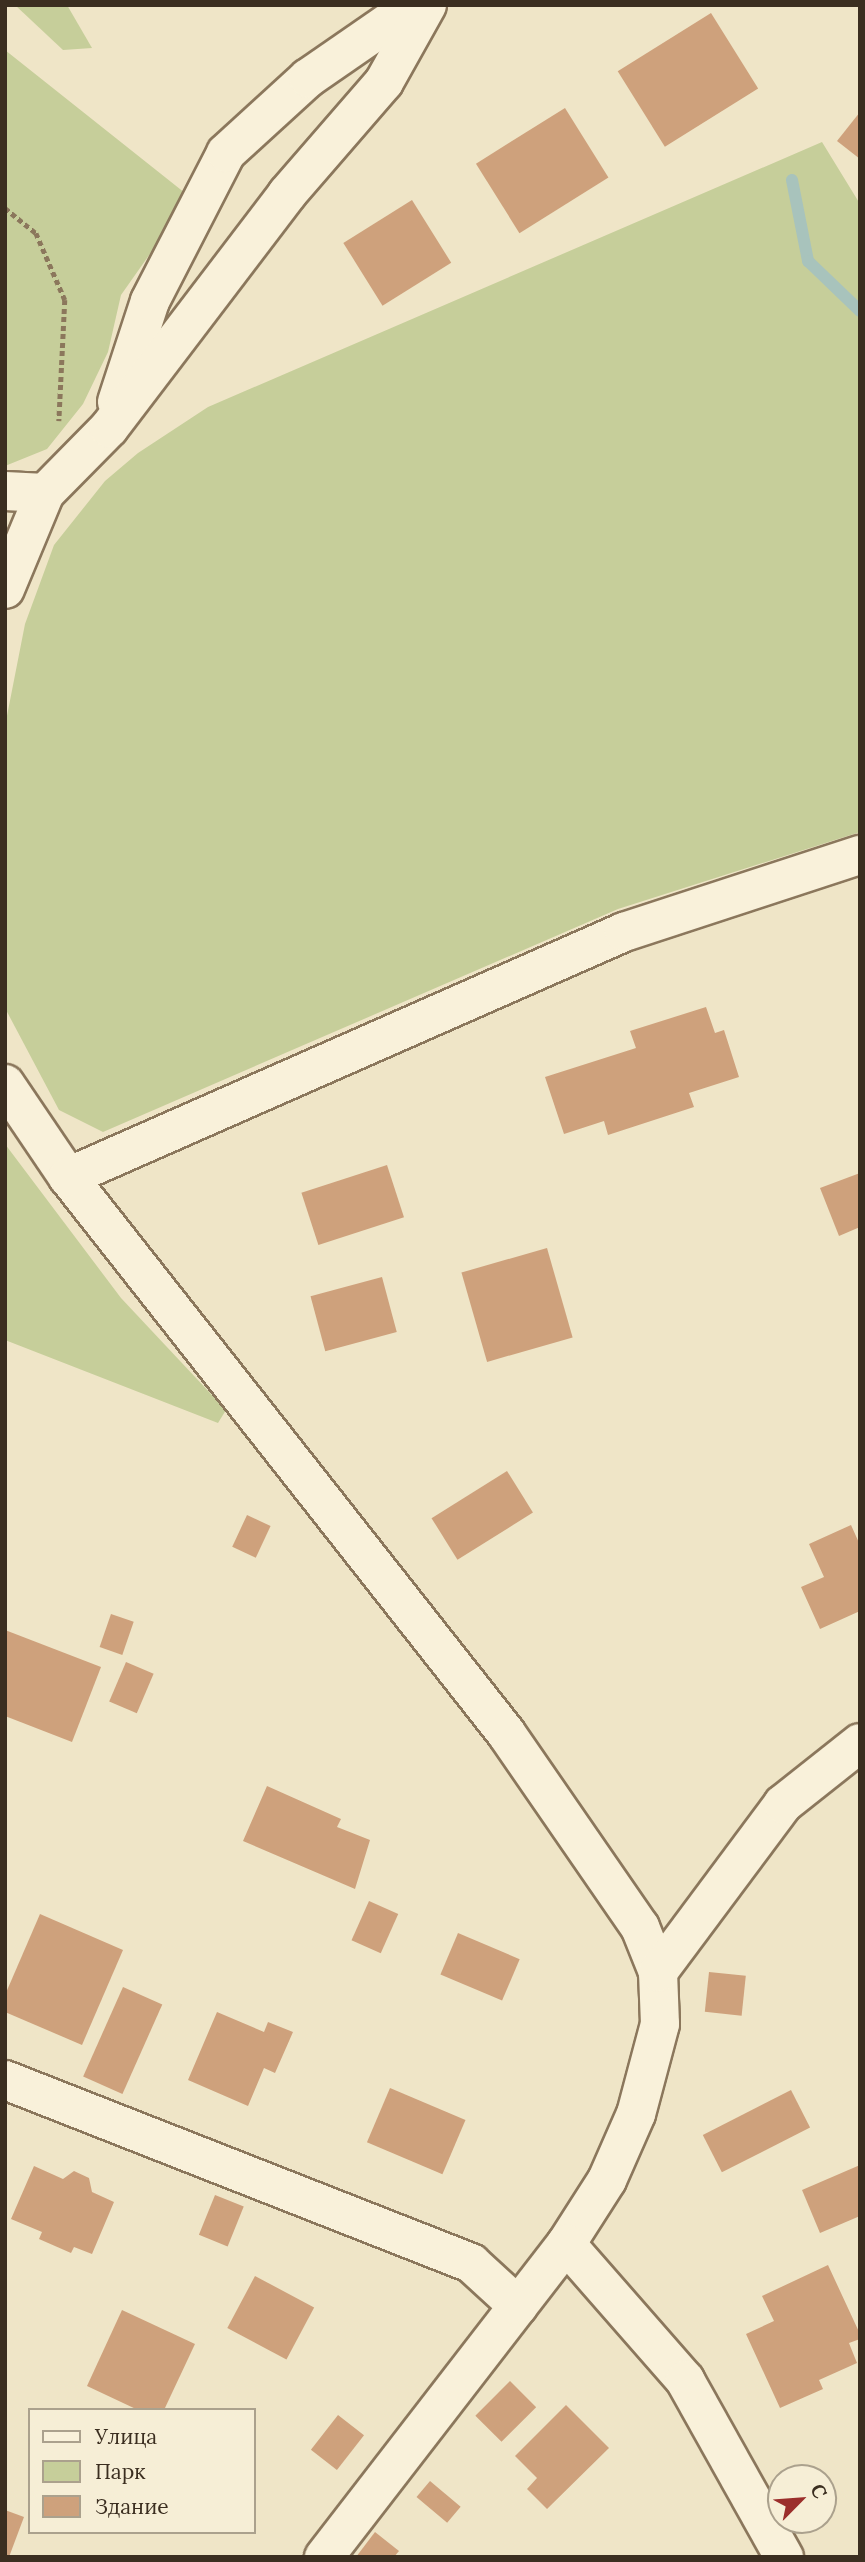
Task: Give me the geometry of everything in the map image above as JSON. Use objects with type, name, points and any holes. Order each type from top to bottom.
[{"type":"street","points":[[109,428],[150,301],[226,153],[308,78],[414,5]]},
{"type":"street","points":[[5,589],[50,487],[109,428],[288,194],[384,82],[427,5]]},
{"type":"street","points":[[5,491],[50,487]]},
{"type":"street","points":[[68,1177],[624,932],[860,855]]},
{"type":"street","points":[[5,1084],[68,1177],[506,1734],[614,1886],[640,1927],[658,1972],[660,2024],[636,2114],[607,2180],[566,2244],[324,2557]]},
{"type":"street","points":[[658,1972],[783,1804],[860,1743]]},
{"type":"street","points":[[5,2080],[471,2263],[518,2306]]},
{"type":"street","points":[[566,2244],[685,2379],[784,2557]]},
{"type":"path","points":[[5,208],[36,233],[65,300],[50,487]]},
{"type":"green space","points":[[15,5],[67,5],[92,48],[63,50]]},
{"type":"green space","points":[[5,50],[190,197],[121,295],[108,352],[83,404],[47,449],[5,466]]},
{"type":"green space","points":[[822,142],[860,204],[860,832],[618,909],[103,1132],[59,1110],[5,1008],[5,726],[25,624],[54,545],[105,481],[138,453],[208,407]]},
{"type":"green space","points":[[5,1144],[121,1298],[226,1410],[218,1423],[5,1340]]},
{"type":"building","points":[[711,13],[758,88],[665,147],[618,71]]},
{"type":"building","points":[[565,108],[608,178],[519,233],[476,164]]},
{"type":"building","points":[[860,112],[860,159],[837,141]]},
{"type":"building","points":[[412,200],[451,263],[383,306],[343,243]]},
{"type":"building","points":[[706,1007],[715,1033],[724,1030],[739,1077],[689,1093],[694,1107],[608,1135],[604,1121],[564,1134],[545,1077],[636,1048],[630,1031]]},
{"type":"building","points":[[387,1165],[404,1217],[318,1245],[301,1193]]},
{"type":"building","points":[[860,1173],[860,1227],[839,1236],[820,1188]]},
{"type":"building","points":[[547,1248],[573,1337],[487,1362],[461,1273]]},
{"type":"building","points":[[382,1277],[397,1332],[325,1351],[311,1296]]},
{"type":"building","points":[[507,1471],[533,1513],[457,1560],[432,1518]]},
{"type":"building","points":[[247,1515],[271,1526],[256,1558],[232,1547]]},
{"type":"building","points":[[851,1525],[860,1545],[860,1611],[820,1629],[801,1587],[824,1577],[809,1544]]},
{"type":"building","points":[[111,1614],[134,1622],[122,1655],[100,1647]]},
{"type":"building","points":[[5,1630],[101,1667],[72,1742],[5,1716]]},
{"type":"building","points":[[126,1662],[154,1674],[137,1713],[109,1702]]},
{"type":"building","points":[[267,1786],[341,1819],[337,1827],[370,1840],[355,1889],[243,1841]]},
{"type":"building","points":[[369,1901],[398,1914],[381,1953],[352,1940]]},
{"type":"building","points":[[40,1914],[123,1950],[82,2045],[5,2012],[5,1995]]},
{"type":"building","points":[[458,1933],[520,1959],[502,2001],[440,1974]]},
{"type":"building","points":[[709,1972],[746,1976],[742,2016],[705,2012]]},
{"type":"building","points":[[123,1987],[162,2004],[122,2094],[83,2077]]},
{"type":"building","points":[[217,2012],[264,2032],[268,2022],[293,2032],[275,2073],[264,2068],[248,2106],[188,2080]]},
{"type":"building","points":[[390,2088],[465,2120],[442,2174],[367,2142]]},
{"type":"building","points":[[791,2090],[810,2127],[722,2172],[703,2135]]},
{"type":"building","points":[[860,2165],[860,2216],[820,2233],[802,2190]]},
{"type":"building","points":[[34,2166],[63,2179],[74,2171],[89,2178],[92,2192],[114,2202],[92,2254],[74,2247],[71,2253],[39,2239],[42,2232],[11,2219]]},
{"type":"building","points":[[215,2195],[244,2207],[228,2246],[199,2235]]},
{"type":"building","points":[[828,2265],[860,2334],[860,2339],[849,2343],[857,2363],[819,2380],[823,2389],[780,2408],[746,2334],[774,2321],[762,2296]]},
{"type":"building","points":[[255,2276],[314,2307],[286,2360],[227,2328]]},
{"type":"building","points":[[122,2310],[195,2344],[165,2408],[134,2408],[87,2386]]},
{"type":"building","points":[[510,2381],[536,2407],[502,2442],[475,2416]]},
{"type":"building","points":[[566,2405],[609,2448],[547,2509],[527,2489],[537,2478],[515,2456]]},
{"type":"building","points":[[338,2415],[364,2435],[337,2470],[311,2450]]},
{"type":"building","points":[[430,2481],[461,2507],[447,2523],[417,2497]]},
{"type":"building","points":[[5,2510],[24,2517],[9,2557],[5,2557]]},
{"type":"building","points":[[375,2532],[399,2551],[394,2557],[356,2557]]},
{"type":"waterway","points":[[792,180],[808,261],[860,311]]}]
